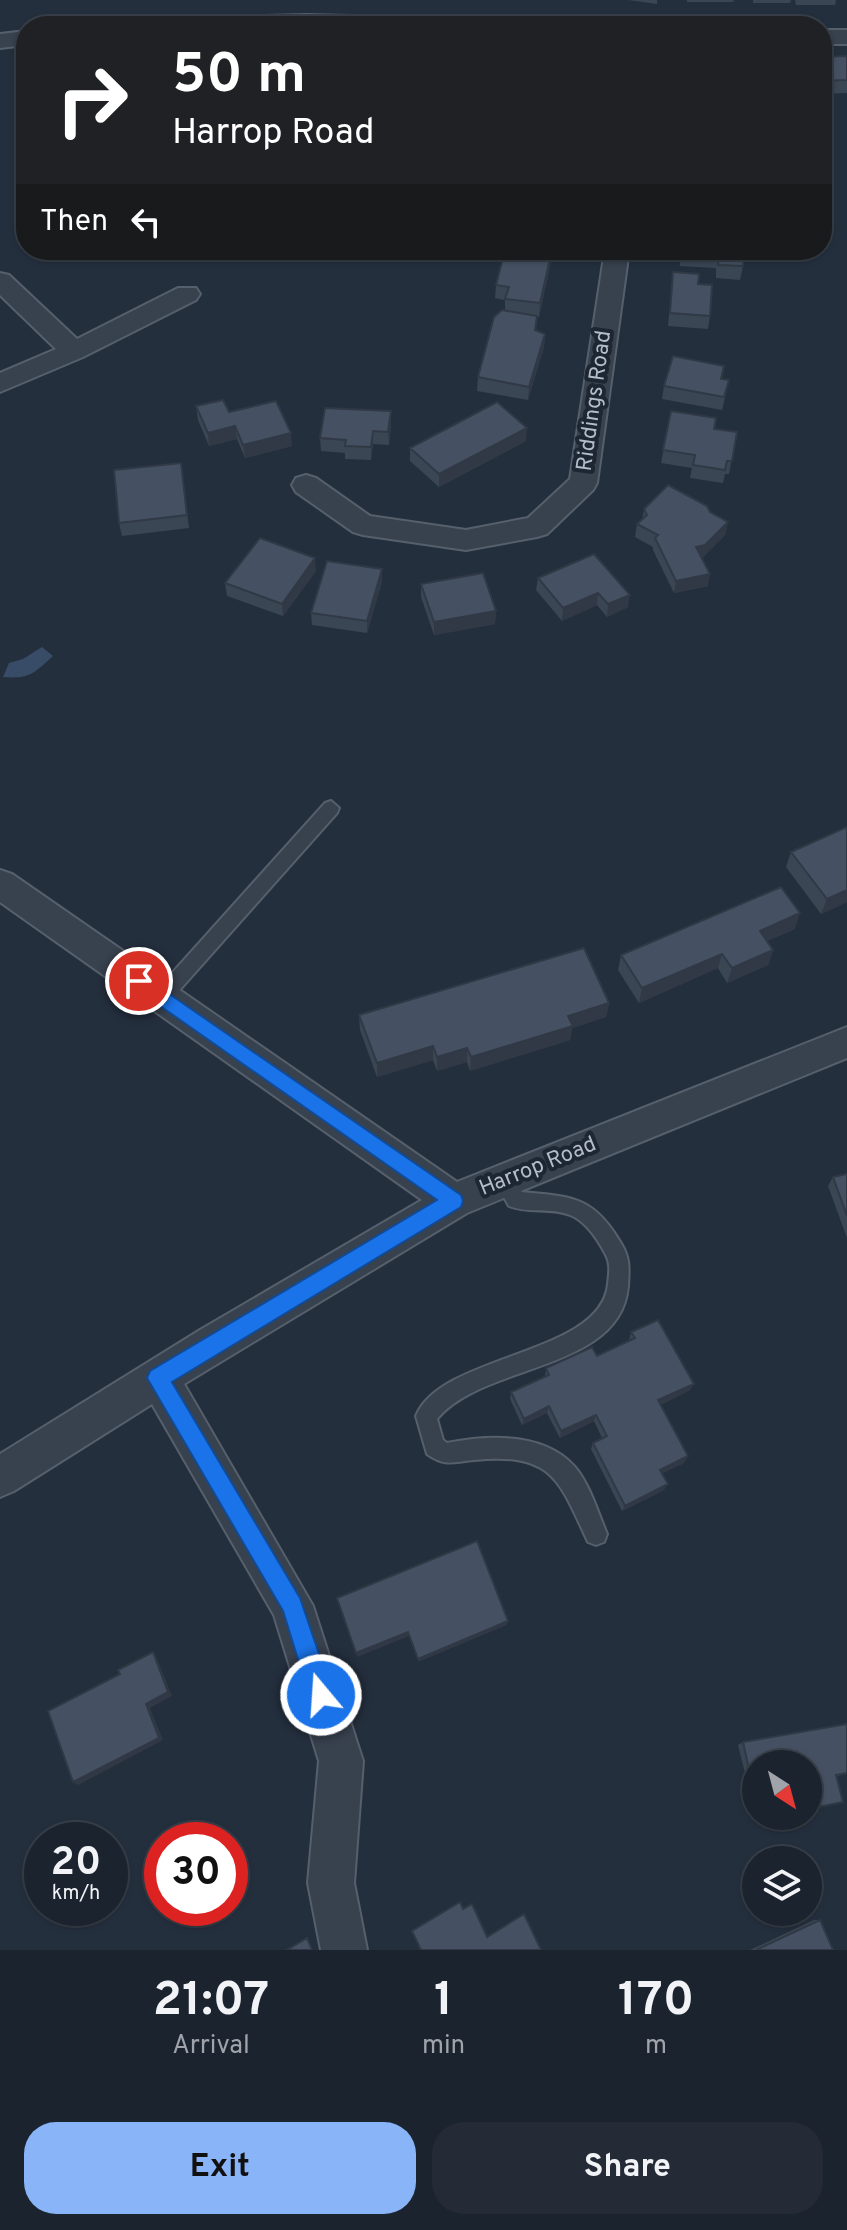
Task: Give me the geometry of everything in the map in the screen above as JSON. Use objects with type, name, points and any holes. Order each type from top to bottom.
[{"type":"street","name":"Riddings Road","points":[[306,485],[363,525],[466,540],[537,527],[583,483],[616,260]]},
{"type":"street","points":[[0,281],[74,351]]},
{"type":"street","points":[[0,383],[74,351],[187,294]]},
{"type":"street","points":[[0,884],[454,1201]]},
{"type":"street","name":"Harrop Road","points":[[0,1477],[158,1378],[454,1201],[847,1042]]},
{"type":"street","points":[[158,1378],[292,1606],[341,1761],[331,1883],[344,1950]]},
{"type":"lane","points":[[162,997],[331,808]]},
{"type":"lane","points":[[504,1180],[516,1200],[574,1206],[603,1230],[620,1260],[617,1295],[608,1317],[569,1344],[501,1370],[439,1400],[426,1416],[434,1447],[445,1454],[477,1447],[545,1456],[568,1476],[596,1534]]},
{"type":"water","points":[[42,647],[53,656],[36,671],[25,676],[3,677],[9,663],[23,659]]},
{"type":"building","points":[[847,56],[847,80],[832,81],[832,57]]},
{"type":"building","points":[[502,260],[550,260],[540,303],[505,299],[509,287],[496,285]]},
{"type":"building","points":[[718,260],[743,260],[743,266],[718,265]]},
{"type":"building","points":[[673,272],[699,274],[698,284],[712,285],[710,316],[670,313]]},
{"type":"building","points":[[502,310],[537,316],[535,330],[545,334],[529,387],[478,377],[494,317]]},
{"type":"building","points":[[673,356],[724,366],[721,379],[729,380],[724,397],[664,386]]},
{"type":"building","points":[[223,400],[229,412],[276,401],[291,433],[243,445],[235,426],[208,433],[196,406]]},
{"type":"building","points":[[497,402],[527,428],[439,474],[410,448]]},
{"type":"building","points":[[325,408],[391,411],[388,432],[373,431],[371,447],[345,446],[346,440],[320,438]]},
{"type":"building","points":[[671,411],[716,418],[714,429],[737,432],[732,461],[727,461],[725,470],[693,465],[695,455],[663,450]]},
{"type":"building","points":[[181,463],[187,515],[119,523],[114,470]]},
{"type":"building","points":[[668,485],[707,506],[710,512],[728,522],[705,545],[696,547],[710,574],[676,581],[655,538],[658,535],[637,524],[647,515],[644,509]]},
{"type":"building","points":[[260,538],[315,558],[282,604],[225,583]]},
{"type":"building","points":[[594,554],[630,595],[608,604],[598,593],[563,608],[538,578]]},
{"type":"building","points":[[327,561],[382,569],[367,621],[311,613]]},
{"type":"building","points":[[483,573],[496,611],[434,622],[421,584]]},
{"type":"building","points":[[847,827],[847,890],[827,899],[791,852]]},
{"type":"building","points":[[781,887],[800,913],[760,931],[773,950],[732,968],[722,954],[642,988],[621,955]]},
{"type":"building","points":[[584,948],[609,1003],[568,1016],[573,1026],[471,1057],[467,1048],[437,1057],[433,1046],[377,1063],[359,1015]]},
{"type":"building","points":[[847,1174],[847,1216],[833,1177]]},
{"type":"building","points":[[658,1320],[694,1384],[658,1400],[688,1456],[660,1470],[668,1484],[625,1506],[593,1443],[607,1436],[596,1415],[561,1431],[549,1406],[524,1419],[511,1392],[549,1375],[546,1368],[592,1347],[597,1356],[635,1338],[631,1332]]},
{"type":"building","points":[[477,1541],[508,1621],[418,1659],[408,1632],[356,1653],[337,1598]]},
{"type":"building","points":[[153,1652],[168,1692],[146,1704],[159,1738],[73,1782],[48,1711],[120,1674],[118,1670]]},
{"type":"building","points":[[847,1724],[847,1773],[836,1775],[843,1802],[822,1806],[822,1750],[745,1750],[743,1742]]},
{"type":"building","points":[[460,1902],[463,1909],[472,1904],[487,1937],[524,1914],[541,1950],[421,1950],[412,1931]]},
{"type":"building","points":[[822,1925],[833,1950],[756,1950],[807,1926]]},
{"type":"building","points":[[307,1938],[312,1950],[287,1950]]},
{"type":"route","points":[[139,981],[454,1201],[158,1378],[292,1606],[321,1695]]}]
